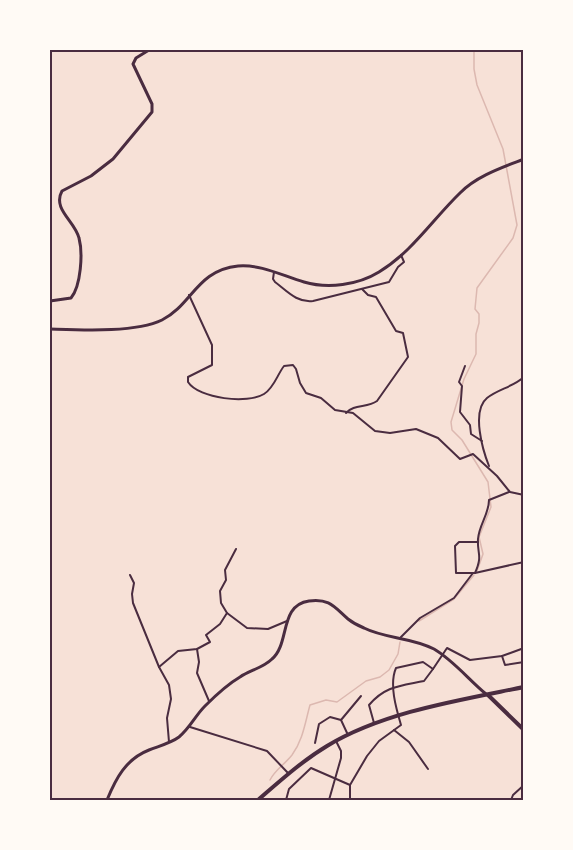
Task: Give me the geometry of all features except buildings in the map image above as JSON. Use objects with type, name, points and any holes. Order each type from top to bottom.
[{"type":"main road","points":[[258,801],[288,774],[348,735],[399,716],[524,687]]},
{"type":"main road","points":[[488,695],[524,730]]},
{"type":"street","points":[[50,301],[71,298],[77,289],[80,274],[79,238],[60,206],[60,196],[62,191],[91,176],[113,159],[152,112],[152,105],[133,64],[136,58],[149,50]]},
{"type":"street","points":[[50,329],[146,326],[164,319],[202,281],[228,268],[255,267],[307,283],[348,284],[378,272],[401,255],[429,228],[460,192],[476,180],[524,159]]},
{"type":"street","points":[[274,272],[275,282],[296,298],[306,302],[390,282],[404,261],[401,255]]},
{"type":"street","points":[[346,413],[354,407],[372,405],[377,401],[408,357],[403,333],[396,330],[376,297],[368,295],[362,289]]},
{"type":"street","points":[[189,295],[212,345],[212,365],[188,377],[192,388],[211,396],[254,398],[267,392],[283,367],[291,364],[295,367],[306,393],[321,398],[336,410],[353,413],[375,431],[390,433],[416,429],[438,438],[460,459],[471,455],[490,468],[510,492],[524,495]]},
{"type":"street","points":[[465,366],[459,382],[462,386],[460,412],[470,425],[471,434],[482,441]]},
{"type":"street","points":[[490,468],[482,441],[480,411],[483,402],[491,395],[514,385],[524,377]]},
{"type":"street","points":[[401,637],[420,618],[454,598],[475,573],[480,561],[478,536],[489,510],[490,499],[510,492]]},
{"type":"street","points":[[478,542],[459,542],[455,546],[456,573],[475,573],[524,562]]},
{"type":"street","points":[[236,549],[225,570],[226,580],[220,591],[221,603],[227,613],[242,626],[248,628],[268,629],[287,621]]},
{"type":"street","points":[[130,575],[134,583],[133,603],[159,668],[169,685],[171,699],[167,718],[169,742]]},
{"type":"street","points":[[107,801],[119,774],[130,761],[181,735],[190,727],[204,706],[241,676],[272,660],[285,635],[287,621],[292,611],[308,601],[336,606],[349,620],[376,633],[401,637],[423,644],[442,654],[488,695]]},
{"type":"street","points":[[159,668],[178,651],[197,650],[210,642],[206,635],[220,624],[227,613]]},
{"type":"street","points":[[374,724],[369,705],[379,694],[394,687],[424,681],[447,648],[470,660],[502,656],[524,648]]},
{"type":"street","points":[[197,650],[200,662],[197,673],[210,702]]},
{"type":"street","points":[[502,656],[505,665],[524,662]]},
{"type":"street","points":[[350,801],[350,785],[367,756],[379,741],[401,725],[392,676],[396,668],[423,662],[433,669]]},
{"type":"street","points":[[341,720],[361,696]]},
{"type":"street","points":[[315,743],[319,724],[330,717],[341,720],[348,735]]},
{"type":"street","points":[[190,727],[259,747],[267,751],[288,774]]},
{"type":"street","points":[[394,730],[409,742],[428,769]]},
{"type":"street","points":[[329,801],[341,758],[341,751],[336,741]]},
{"type":"street","points":[[286,801],[289,789],[310,768],[350,785]]},
{"type":"street","points":[[511,801],[513,795],[524,785]]},
{"type":"waterway","points":[[474,50],[477,85],[503,149],[517,225],[513,238],[477,288],[475,309],[479,314],[479,323],[476,334],[476,354],[464,379],[451,422],[452,430],[462,440],[488,482],[491,507],[479,537],[483,554],[477,571]]},
{"type":"waterway","points":[[419,621],[454,599],[474,575]]},
{"type":"waterway","points":[[270,780],[296,749],[310,705],[326,700],[337,702],[366,681],[380,677],[389,670],[398,654],[400,642]]}]
